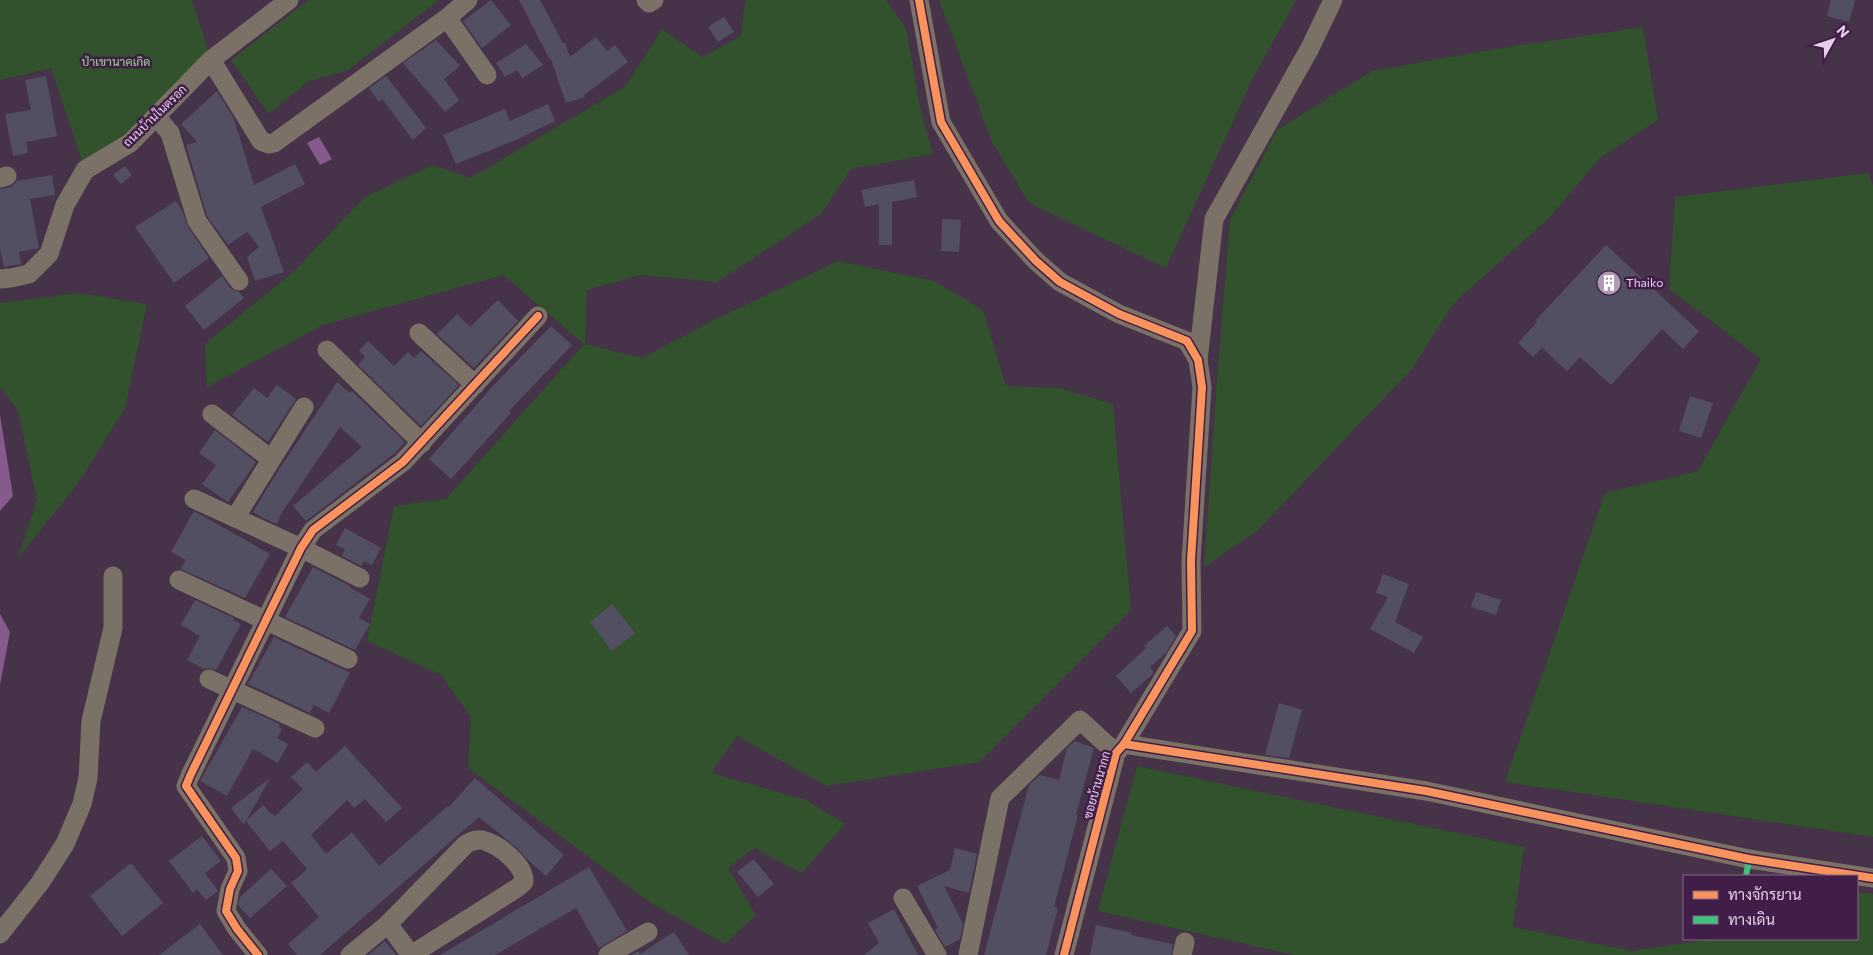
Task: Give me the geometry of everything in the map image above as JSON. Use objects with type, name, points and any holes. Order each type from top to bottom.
[{"type":"street","name":"ถนนบ้านในตรอก","points":[[0,279],[29,274],[49,254],[65,205],[85,170],[130,143],[211,60],[289,0]]},
{"type":"street","points":[[211,60],[261,141],[269,144],[274,143],[447,18],[468,0]]},
{"type":"street","points":[[646,0],[649,3],[654,0]]},
{"type":"street","points":[[920,0],[941,122],[999,221],[1036,261],[1060,282],[1119,314],[1187,341],[1198,360]]},
{"type":"street","points":[[1198,360],[1214,219],[1310,48],[1333,0]]},
{"type":"street","points":[[447,18],[487,75]]},
{"type":"street","points":[[156,116],[170,133],[198,220],[239,281]]},
{"type":"street","points":[[258,955],[237,929],[226,911],[230,889],[238,871],[236,858],[186,786],[301,548],[313,530],[403,462],[538,316]]},
{"type":"street","points":[[420,333],[475,385]]},
{"type":"street","points":[[327,350],[422,443]]},
{"type":"street","name":"ซอยบ้านนากก","points":[[1064,955],[1120,748],[1192,630],[1191,561],[1202,387],[1198,360]]},
{"type":"street","points":[[234,518],[304,407]]},
{"type":"street","points":[[212,414],[271,459]]},
{"type":"street","points":[[194,499],[301,548],[360,578]]},
{"type":"street","points":[[0,934],[40,883],[65,844],[82,804],[88,778],[91,720],[113,628],[113,576]]},
{"type":"street","points":[[180,580],[348,659]]},
{"type":"street","points":[[209,679],[315,728]]},
{"type":"street","points":[[968,955],[1000,798],[1080,720],[1120,748],[1426,791],[1749,859],[1853,875]]},
{"type":"street","points":[[350,955],[388,924],[466,844],[476,840],[486,841],[513,858],[525,876],[524,882],[517,888],[411,955],[388,924]]},
{"type":"street","points":[[1858,876],[1873,878]]},
{"type":"street","points":[[903,898],[937,955]]},
{"type":"street","points":[[608,955],[648,932]]},
{"type":"green space","name":"ป่าเขานาคเกิด","points":[[0,0],[192,0],[211,60],[85,170],[51,68],[0,80]]},
{"type":"green space","points":[[309,0],[439,0],[348,70],[307,82],[269,114],[231,60]]},
{"type":"green space","points":[[745,0],[886,0],[906,28],[920,107],[933,154],[851,169],[821,214],[717,282],[640,275],[587,290],[585,344],[642,358],[714,320],[838,261],[934,281],[983,310],[1006,386],[1059,388],[1113,404],[1131,610],[979,762],[827,786],[737,736],[711,773],[806,800],[845,824],[802,873],[754,848],[728,868],[756,915],[725,944],[651,903],[468,768],[471,717],[441,675],[367,641],[394,506],[446,499],[584,344],[503,275],[323,325],[207,387],[205,344],[293,272],[365,197],[433,165],[470,178],[625,87],[662,29],[702,57],[741,36]]},
{"type":"green space","points":[[939,0],[1296,0],[1253,78],[1166,268],[1029,203],[992,142]]},
{"type":"green space","points":[[1643,27],[1658,120],[1600,158],[1549,218],[1453,304],[1412,369],[1257,531],[1204,567],[1230,220],[1277,130],[1372,71],[1489,50]]},
{"type":"green space","points":[[1868,173],[1873,185],[1873,837],[1505,782],[1605,493],[1698,471],[1761,359],[1669,289],[1675,197]]},
{"type":"green space","points":[[80,293],[147,304],[125,408],[79,482],[18,558],[37,500],[18,411],[0,387],[0,303]]},
{"type":"green space","points":[[1137,766],[1524,847],[1513,927],[1632,951],[1707,940],[1858,940],[1858,892],[1873,894],[1873,955],[1294,955],[1098,911]]},
{"type":"shaded area","points":[[319,137],[332,159],[320,165],[307,143]]},
{"type":"shaded area","points":[[0,415],[13,496],[0,511]]},
{"type":"shaded area","points":[[0,614],[10,632],[0,685]]},
{"type":"building","points":[[491,0],[511,25],[482,48],[463,21]]},
{"type":"building","points":[[519,0],[540,0],[563,43],[565,43],[570,57],[596,37],[607,51],[615,45],[628,62],[584,95],[585,97],[566,103],[551,59]]},
{"type":"building","points":[[1831,0],[1855,0],[1849,22],[1827,16]]},
{"type":"building","points":[[724,17],[734,32],[718,42],[708,27]]},
{"type":"building","points":[[436,40],[460,66],[444,79],[459,100],[445,112],[403,63]]},
{"type":"building","points":[[526,44],[543,65],[522,78],[517,70],[505,77],[496,63]]},
{"type":"building","points":[[46,76],[57,136],[26,142],[28,153],[13,156],[5,114],[31,110],[25,80]]},
{"type":"building","points":[[386,76],[426,128],[413,140],[382,99],[379,102],[369,88]]},
{"type":"building","points":[[217,91],[234,119],[254,185],[295,164],[305,184],[261,207],[284,272],[255,281],[247,257],[259,247],[247,232],[228,245],[207,216],[186,145],[197,142],[181,124]]},
{"type":"building","points":[[548,104],[555,121],[518,139],[456,164],[443,135],[505,109],[510,121]]},
{"type":"building","points":[[125,166],[132,175],[121,184],[113,175]]},
{"type":"building","points":[[52,175],[55,195],[30,199],[39,248],[19,252],[21,264],[4,267],[0,248],[0,189],[11,187],[17,181]]},
{"type":"building","points":[[914,180],[917,197],[892,202],[892,245],[879,245],[879,204],[865,207],[861,190]]},
{"type":"building","points":[[176,201],[182,210],[188,227],[209,258],[174,283],[135,227]]},
{"type":"building","points":[[942,219],[961,220],[959,252],[941,251]]},
{"type":"building","name":"Thaiko","points":[[1606,245],[1699,331],[1683,349],[1662,329],[1611,385],[1580,357],[1567,371],[1542,348],[1533,357],[1518,343],[1537,322],[1536,320]]},
{"type":"building","points":[[222,276],[230,288],[239,292],[244,298],[204,330],[185,306]]},
{"type":"building","points":[[498,300],[518,321],[474,368],[437,334],[457,314],[470,327]]},
{"type":"building","points":[[551,326],[572,345],[509,411],[511,413],[451,479],[429,459],[492,387]]},
{"type":"building","points":[[368,341],[394,366],[408,352],[414,358],[421,351],[459,385],[421,426],[358,365],[365,357],[359,351]]},
{"type":"building","points":[[337,382],[350,393],[352,391],[405,442],[395,453],[306,521],[293,506],[362,447],[340,427],[281,514],[277,524],[263,518],[253,512]]},
{"type":"building","points":[[277,385],[296,399],[268,442],[232,415],[254,388],[267,398]]},
{"type":"building","points":[[1690,396],[1713,403],[1701,438],[1679,431]]},
{"type":"building","points":[[215,430],[256,462],[228,502],[202,484],[216,465],[199,453]]},
{"type":"building","points":[[194,511],[270,554],[245,598],[181,569],[186,560],[171,552]]},
{"type":"building","points":[[345,528],[381,548],[372,565],[364,561],[361,566],[342,556],[345,549],[336,545]]},
{"type":"building","points":[[313,567],[350,586],[370,599],[359,618],[370,624],[355,650],[285,617]]},
{"type":"building","points":[[1383,574],[1409,584],[1395,622],[1423,637],[1414,653],[1370,629],[1388,597],[1376,593]]},
{"type":"building","points":[[1476,592],[1501,600],[1496,615],[1471,607]]},
{"type":"building","points":[[195,600],[234,618],[233,620],[241,624],[216,670],[204,669],[187,660],[200,636],[181,625]]},
{"type":"building","points":[[612,604],[635,633],[612,651],[590,622]]},
{"type":"building","points":[[1167,626],[1176,636],[1166,653],[1150,667],[1154,673],[1131,693],[1116,676],[1146,648],[1144,646]]},
{"type":"building","points":[[274,637],[350,673],[329,713],[314,705],[310,713],[248,684]]},
{"type":"building","points":[[1279,703],[1302,710],[1289,758],[1265,755]]},
{"type":"building","points":[[242,707],[280,724],[279,727],[282,729],[277,738],[288,744],[278,763],[253,749],[227,796],[200,781]]},
{"type":"building","points":[[1075,741],[1094,748],[1054,907],[1058,908],[1046,955],[984,955],[1029,785],[1040,775],[1059,780],[1067,748]]},
{"type":"building","points":[[345,746],[402,808],[386,822],[365,799],[354,808],[347,800],[311,835],[326,854],[352,832],[379,866],[449,807],[475,778],[564,855],[546,876],[517,848],[479,817],[320,955],[297,955],[288,944],[319,917],[291,883],[307,869],[283,841],[270,851],[246,821],[263,805],[275,816],[303,789],[291,777],[307,762],[316,772]]},
{"type":"building","points":[[270,778],[244,825],[231,808]]},
{"type":"building","points":[[202,836],[221,861],[205,873],[218,891],[206,900],[197,889],[193,893],[169,861]]},
{"type":"building","points":[[955,848],[977,854],[969,893],[944,886],[963,924],[960,939],[945,947],[935,930],[938,928],[917,886],[950,870]]},
{"type":"building","points":[[754,859],[774,884],[758,897],[737,872]]},
{"type":"building","points":[[131,863],[163,903],[122,936],[90,896]]},
{"type":"building","points":[[589,867],[627,931],[599,948],[576,908],[495,955],[440,955]]},
{"type":"building","points":[[271,869],[287,886],[250,918],[238,905],[240,897]]},
{"type":"building","points":[[894,909],[918,955],[864,955],[879,943],[868,923]]},
{"type":"building","points":[[200,924],[223,955],[159,955]]},
{"type":"building","points":[[1096,925],[1173,944],[1171,955],[1090,955]]},
{"type":"building","points":[[674,932],[689,955],[631,955],[638,951],[640,954]]},
{"type":"building","points":[[385,941],[396,955],[368,955]]},
{"type":"marked path","points":[[1746,875],[1749,859]]},
{"type":"cycle path","points":[[919,0],[941,122],[999,221],[1036,261],[1060,282],[1119,314],[1187,341],[1198,360],[1202,387],[1191,561],[1192,631],[1124,744],[1116,753],[1064,955]]},
{"type":"cycle path","points":[[258,955],[237,929],[226,911],[230,889],[238,871],[236,858],[186,786],[190,776],[301,548],[313,530],[403,462],[538,316]]},
{"type":"cycle path","points":[[1124,744],[1426,791],[1749,859],[1853,875]]},
{"type":"cycle path","points":[[1858,876],[1873,878]]},
{"type":"place","name":"Thaiko","points":[[1609,283]]}]
